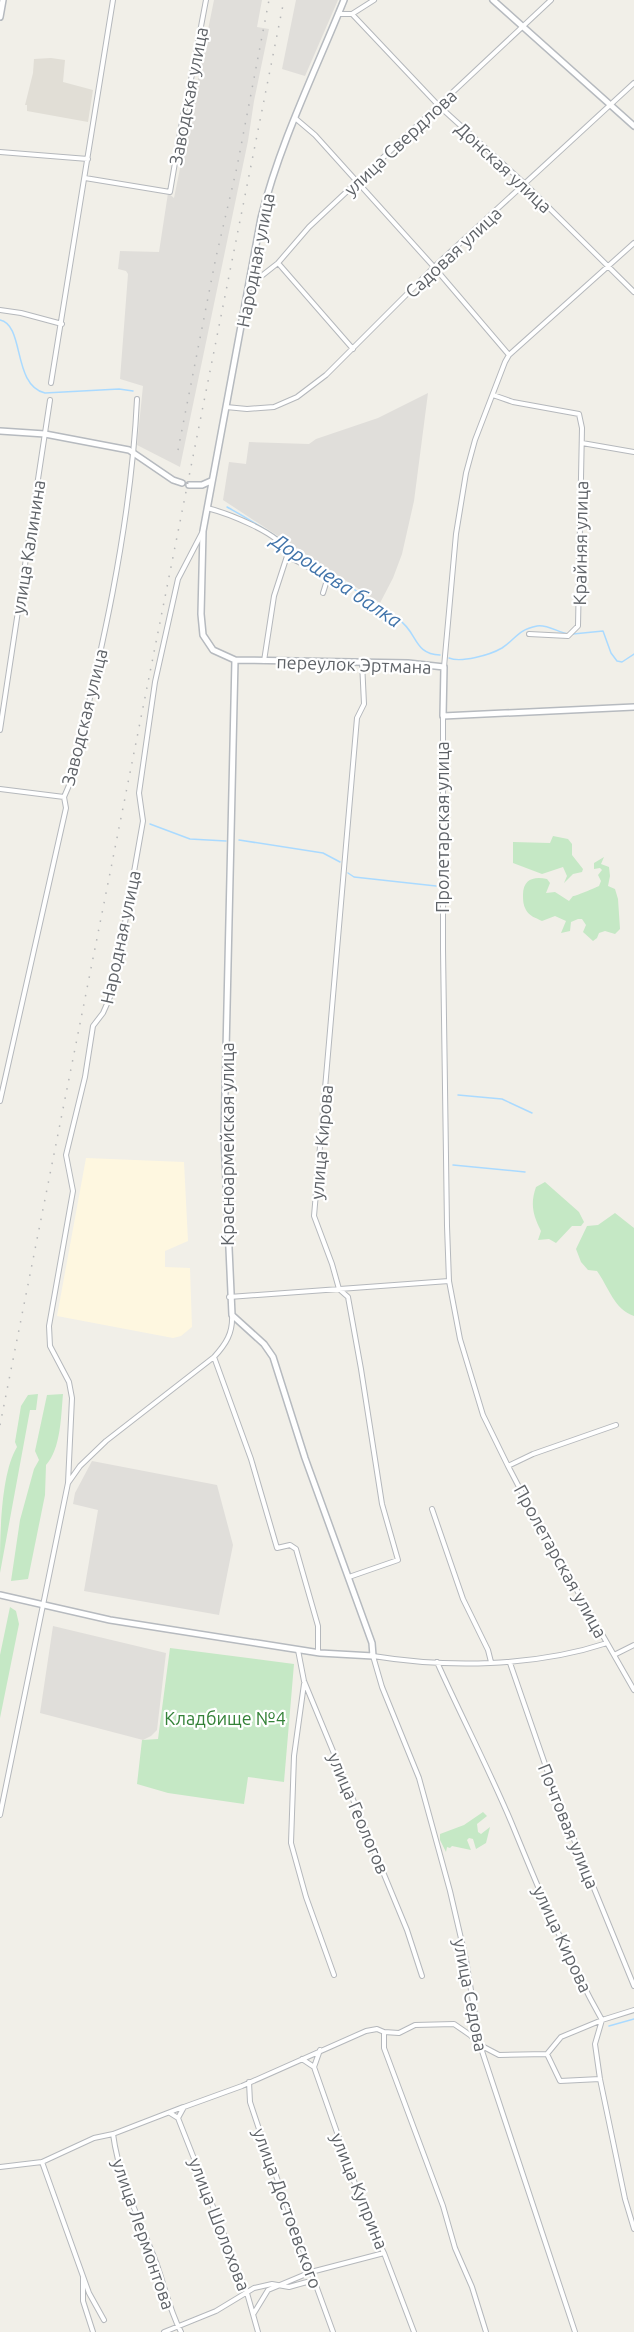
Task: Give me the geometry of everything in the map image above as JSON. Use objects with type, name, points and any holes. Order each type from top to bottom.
[{"type":"street","points":[[0,17],[3,0]]},
{"type":"street","points":[[51,383],[113,0]]},
{"type":"street","name":"Заводская улица","points":[[86,178],[170,192],[206,0]]},
{"type":"street","name":"Народная улица","points":[[235,660],[222,656],[207,643],[201,628],[203,531],[206,508],[261,218],[270,183],[344,0]]},
{"type":"street","points":[[338,14],[352,14],[374,0]]},
{"type":"street","points":[[493,0],[634,126]]},
{"type":"street","name":"улица Свердлова","points":[[250,285],[278,263],[309,227],[551,0]]},
{"type":"street","name":"Донская улица","points":[[352,14],[439,106],[525,184],[634,292]]},
{"type":"street","name":"Садовая улица","points":[[226,407],[247,409],[274,407],[297,397],[326,375],[434,267],[634,83]]},
{"type":"street","points":[[295,118],[315,135],[434,267],[509,355]]},
{"type":"street","points":[[0,152],[88,159]]},
{"type":"street","name":"Пролетарская улица","points":[[634,243],[509,355],[475,440],[466,473],[456,534],[444,667],[442,949],[449,1281],[460,1339],[483,1415],[508,1466],[531,1510],[634,1687]]},
{"type":"street","points":[[278,263],[353,349]]},
{"type":"street","points":[[1,310],[62,324]]},
{"type":"street","name":"Крайняя улица","points":[[493,395],[513,402],[579,414],[582,443],[578,626],[570,634],[530,633]]},
{"type":"street","name":"Заводская улица","points":[[0,1101],[2,1082],[66,808],[64,796],[70,783],[98,668],[128,501],[137,399]]},
{"type":"street","name":"улица Калинина","points":[[0,730],[50,400]]},
{"type":"street","points":[[0,431],[45,434],[132,451],[173,480],[202,485],[211,481]]},
{"type":"street","points":[[582,443],[634,452]]},
{"type":"street","points":[[206,508],[234,517],[263,532],[285,546],[286,556],[328,577],[322,593]]},
{"type":"street","name":"Народная улица","points":[[0,1815],[68,1483],[72,1398],[69,1382],[50,1346],[49,1326],[73,1191],[66,1155],[85,1077],[93,1026],[103,1013],[110,997],[123,934],[143,822],[139,793],[155,682],[178,579],[203,531]]},
{"type":"street","name":"переулок Эртмана","points":[[263,662],[274,596],[286,556]]},
{"type":"street","name":"переулок Эртмана","points":[[235,660],[408,663],[444,667]]},
{"type":"street","name":"Красноармейская улица","points":[[232,1315],[225,1137],[235,660]]},
{"type":"street","name":"улица Кирова","points":[[349,1577],[398,1560],[382,1504],[348,1298],[339,1289],[314,1216],[357,718],[364,704],[362,662]]},
{"type":"street","points":[[443,716],[634,707]]},
{"type":"street","points":[[0,789],[64,796]]},
{"type":"street","points":[[230,1297],[449,1281]]},
{"type":"street","points":[[68,1483],[80,1466],[106,1441],[214,1357],[228,1340],[232,1315]]},
{"type":"street","points":[[232,1315],[264,1344],[273,1357],[305,1458],[372,1643],[373,1656]]},
{"type":"street","points":[[214,1357],[251,1459],[277,1548],[290,1545],[296,1549],[318,1626],[318,1653]]},
{"type":"street","name":"Пролетарская улица","points":[[508,1466],[533,1454],[616,1425]]},
{"type":"street","points":[[432,1509],[464,1599],[488,1650],[490,1662]]},
{"type":"street","points":[[0,1595],[110,1620],[318,1653],[437,1662],[510,1663],[547,1658],[607,1643]]},
{"type":"street","name":"Пролетарская улица","points":[[615,1656],[634,1645]]},
{"type":"street","name":"улица Геологов","points":[[298,1649],[304,1681],[407,1930],[422,1976]]},
{"type":"street","name":"улица Седова","points":[[373,1656],[382,1687],[419,1778],[466,1960],[480,2045],[575,2332]]},
{"type":"street","name":"улица Кирова","points":[[437,1662],[511,1822],[542,1896],[602,2020]]},
{"type":"street","name":"Почтовая улица","points":[[510,1663],[555,1794],[634,1986]]},
{"type":"street","points":[[304,1681],[294,1756],[291,1843],[306,1896],[334,1975]]},
{"type":"street","points":[[0,2167],[42,2162],[94,2138],[113,2134],[249,2082],[366,2031],[377,2029],[399,2033],[416,2025],[454,2024],[480,2045],[499,2055],[547,2054],[561,2037],[634,2010]]},
{"type":"street","points":[[602,2020],[595,2044],[600,2079],[634,2229]]},
{"type":"street","points":[[470,2035],[476,2030]]},
{"type":"street","points":[[384,2032],[384,2048],[390,2067],[442,2206],[455,2248],[472,2288],[486,2332]]},
{"type":"street","points":[[302,2058],[314,2067],[321,2050]]},
{"type":"street","points":[[547,2054],[560,2081],[600,2079]]},
{"type":"street","name":"улица Куприна","points":[[314,2067],[366,2218],[384,2253],[414,2332]]},
{"type":"street","name":"улица Достоевского","points":[[249,2082],[250,2102],[256,2120],[333,2332]]},
{"type":"street","points":[[170,2113],[178,2118],[184,2107]]},
{"type":"street","name":"улица Шолохова","points":[[178,2118],[247,2293],[258,2332]]},
{"type":"street","name":"улица Лермонтова","points":[[113,2134],[115,2150],[124,2179],[157,2265],[170,2311],[181,2332]]},
{"type":"street","points":[[42,2162],[89,2293],[104,2320]]},
{"type":"street","points":[[253,2313],[268,2290],[311,2272],[384,2253]]},
{"type":"street","points":[[83,2273],[83,2301],[94,2332]]},
{"type":"street","points":[[164,2332],[190,2323],[263,2286],[289,2287],[307,2282],[316,2285]]},
{"type":"shaded area","points":[[214,0],[262,0],[257,27],[269,29],[180,467],[137,445],[143,386],[120,379],[128,274],[118,269],[120,251],[159,252],[168,193],[174,198]]},
{"type":"shaded area","points":[[296,0],[338,0],[305,76],[282,69]]},
{"type":"shaded area","points":[[34,59],[65,60],[63,82],[93,90],[88,122],[27,111],[27,105],[25,105]]},
{"type":"shaded area","points":[[428,393],[414,501],[402,554],[380,603],[223,500],[229,462],[246,464],[249,442],[309,444],[316,439],[378,418]]},
{"type":"shaded area","points":[[86,1158],[184,1162],[188,1241],[165,1251],[165,1267],[190,1268],[192,1327],[181,1336],[173,1338],[57,1316]]},
{"type":"shaded area","points":[[92,1461],[217,1485],[233,1545],[219,1615],[84,1591],[98,1510],[73,1504],[75,1493]]},
{"type":"shaded area","points":[[53,1626],[166,1653],[157,1730],[151,1736],[143,1740],[40,1713]]},
{"type":"green space","points":[[553,836],[568,839],[572,844],[572,855],[583,869],[582,872],[573,874],[564,883],[567,876],[563,867],[542,874],[513,863],[513,842],[550,843]]},
{"type":"green space","points":[[604,857],[601,864],[609,867],[608,886],[615,889],[618,899],[620,929],[615,934],[605,931],[599,933],[593,941],[583,932],[586,925],[582,919],[571,922],[570,931],[561,933],[566,921],[555,916],[542,921],[527,912],[523,890],[527,882],[538,878],[547,879],[550,883],[546,893],[555,892],[569,901],[573,896],[599,886],[601,881],[598,875],[602,870],[594,869],[594,863]]},
{"type":"green space","points":[[545,1182],[579,1212],[584,1222],[581,1226],[572,1226],[556,1243],[549,1239],[538,1240],[541,1231],[534,1215],[533,1199],[536,1187]]},
{"type":"green space","points":[[615,1213],[634,1228],[634,1316],[621,1308],[597,1271],[588,1270],[581,1262],[576,1249],[587,1226],[598,1225]]},
{"type":"green space","points":[[38,1394],[36,1410],[30,1410],[0,1573],[4,1490],[11,1459],[17,1447],[15,1442],[21,1406],[28,1395]]},
{"type":"green space","points":[[63,1394],[61,1421],[55,1450],[46,1465],[45,1495],[28,1579],[11,1581],[20,1520],[34,1469],[39,1460],[35,1451],[47,1395]]},
{"type":"green space","points":[[10,1607],[16,1611],[19,1624],[0,1718],[0,1655]]},
{"type":"green space","name":"Кладбище №4","points":[[170,1648],[294,1664],[284,1782],[248,1777],[244,1804],[168,1793],[137,1784],[142,1740],[158,1739]]},
{"type":"green space","points":[[483,1812],[487,1816],[477,1824],[478,1832],[481,1834],[490,1827],[486,1843],[476,1849],[473,1839],[469,1838],[467,1840],[471,1850],[452,1846],[447,1847],[446,1852],[440,1840],[440,1834],[464,1825]]},
{"type":"waterway","name":"Дорошева балка","points":[[0,320],[8,324],[13,332],[23,368],[35,388],[45,393],[119,389],[133,391]]},
{"type":"waterway","name":"Дорошева балка","points":[[227,507],[292,547],[398,619],[409,630],[420,647],[431,654],[440,655]]},
{"type":"waterway","name":"Дорошева балка","points":[[449,658],[468,659],[490,653],[507,645],[525,630],[537,626],[568,634]]},
{"type":"waterway","name":"Дорошева балка","points":[[573,634],[603,631],[611,653],[617,661],[622,662],[634,654]]},
{"type":"waterway","points":[[150,824],[190,839],[226,841]]},
{"type":"waterway","points":[[239,840],[323,853],[340,862]]},
{"type":"waterway","points":[[348,873],[354,877],[436,886]]},
{"type":"waterway","points":[[458,1095],[502,1099],[532,1113]]},
{"type":"waterway","points":[[453,1165],[525,1172]]},
{"type":"waterway","points":[[609,2026],[634,2019]]},
{"type":"railway","points":[[178,450],[269,0]]},
{"type":"railway","points":[[0,1425],[284,0]]}]
